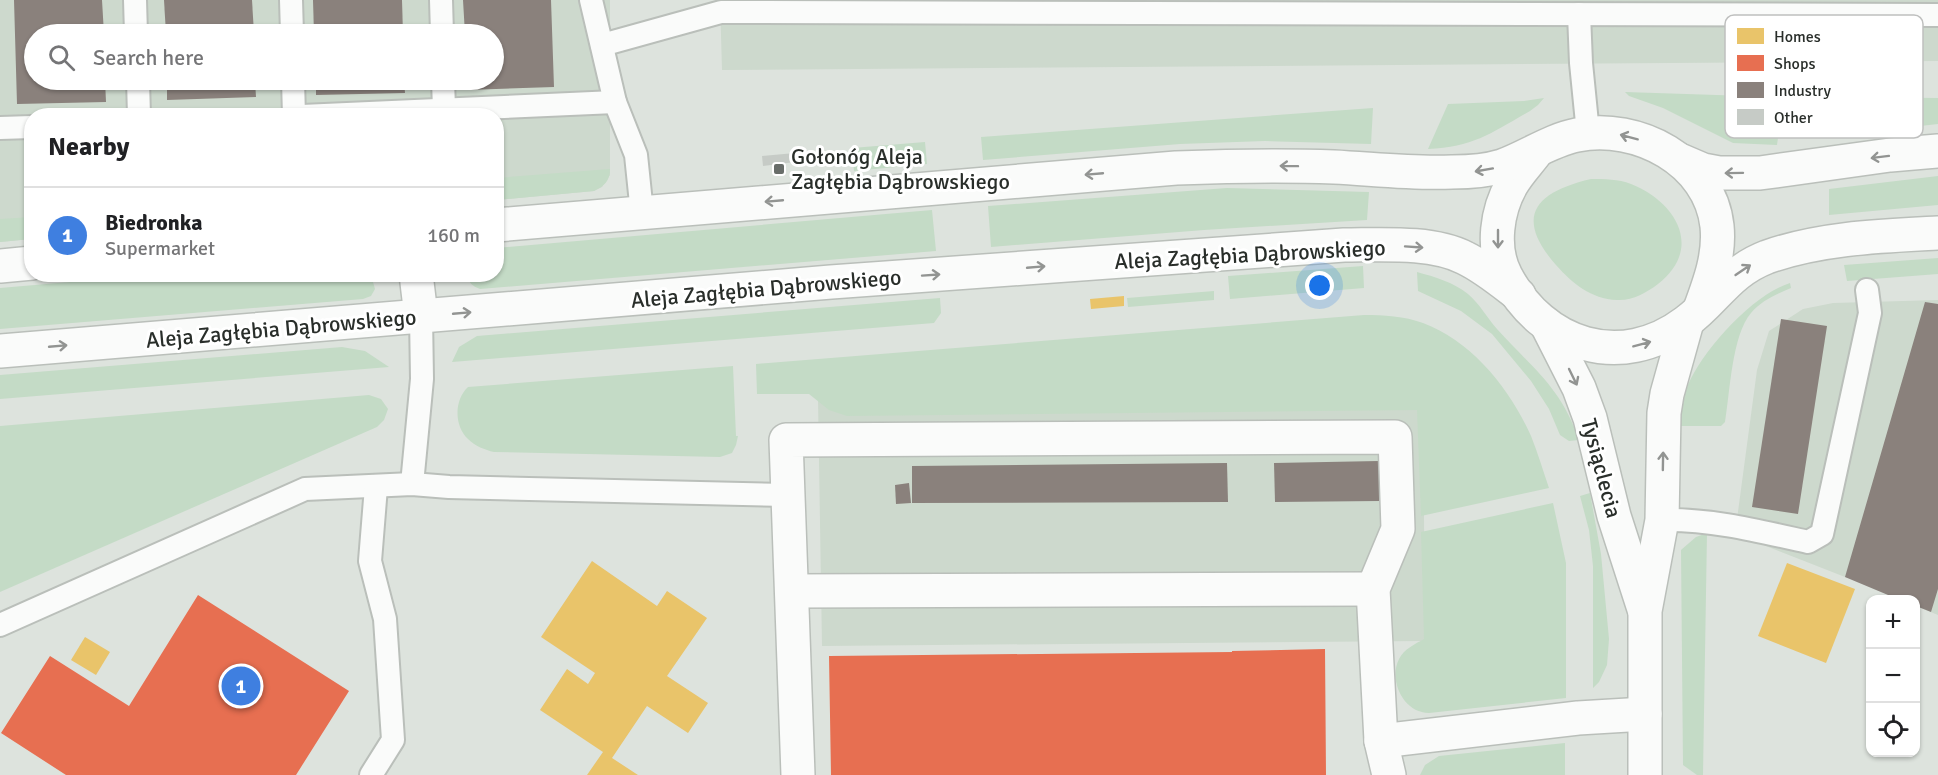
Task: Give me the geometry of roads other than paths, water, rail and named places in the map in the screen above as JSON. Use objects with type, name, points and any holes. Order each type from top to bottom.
[{"type":"street","points":[[504,224],[1176,168],[1271,166],[1447,173],[1476,171],[1501,166],[1574,135],[1588,133],[1630,136],[1655,145],[1703,170],[1719,173],[1760,173],[1890,155],[1938,151]]},
{"type":"street","points":[[1539,150],[1513,183],[1499,219],[1497,239],[1499,256],[1505,274],[1519,296],[1547,325],[1572,339],[1594,346],[1618,349],[1639,346],[1662,338],[1693,316],[1729,279],[1747,266],[1768,257],[1821,243],[1938,233]]},
{"type":"street","name":"Tysiąclecia","points":[[1645,775],[1645,615],[1662,520],[1664,413],[1671,376],[1716,260],[1717,225],[1706,192],[1696,176],[1682,161]]},
{"type":"street","name":"Aleja Zagłębia Dąbrowskiego","points":[[0,351],[819,283],[1344,244],[1408,246],[1452,252],[1466,258],[1519,296]]},
{"type":"street","points":[[0,266],[24,264]]},
{"type":"street","points":[[417,282],[421,316]]},
{"type":"street","name":"Tysiąclecia","points":[[1547,325],[1579,388],[1590,418],[1614,516],[1645,615]]},
{"type":"street","points":[[798,775],[786,440],[1395,437],[1398,529],[1373,589],[1381,741],[1389,775]]},
{"type":"street","points":[[792,591],[1373,589]]},
{"type":"street","points":[[1381,741],[1578,718],[1645,714]]},
{"type":"lane","points":[[135,0],[136,24]]},
{"type":"lane","points":[[291,0],[292,24]]},
{"type":"lane","points":[[441,0],[442,24]]},
{"type":"lane","points":[[591,0],[615,102],[636,155],[642,213]]},
{"type":"lane","points":[[602,45],[721,12],[1543,7],[1579,14],[1938,15]]},
{"type":"lane","points":[[1579,14],[1588,133]]},
{"type":"lane","points":[[138,90],[139,108]]},
{"type":"lane","points":[[293,90],[294,108]]},
{"type":"lane","points":[[443,90],[444,108]]},
{"type":"lane","points":[[487,108],[615,102]]},
{"type":"lane","points":[[0,128],[24,127]]},
{"type":"lane","points":[[1662,520],[1681,519],[1731,524],[1808,542],[1822,534],[1870,313],[1867,290]]},
{"type":"lane","points":[[412,484],[422,379],[421,316]]},
{"type":"lane","points":[[0,625],[305,489],[412,484],[449,487],[788,495]]},
{"type":"lane","points":[[371,775],[393,740],[385,619],[370,561],[376,487]]},
{"type":"place","name":"Gołonóg Aleja Zagłębia Dąbrowskiego","points":[[779,169]]},
{"type":"place","name":"Biedronka","points":[[241,686]]}]
